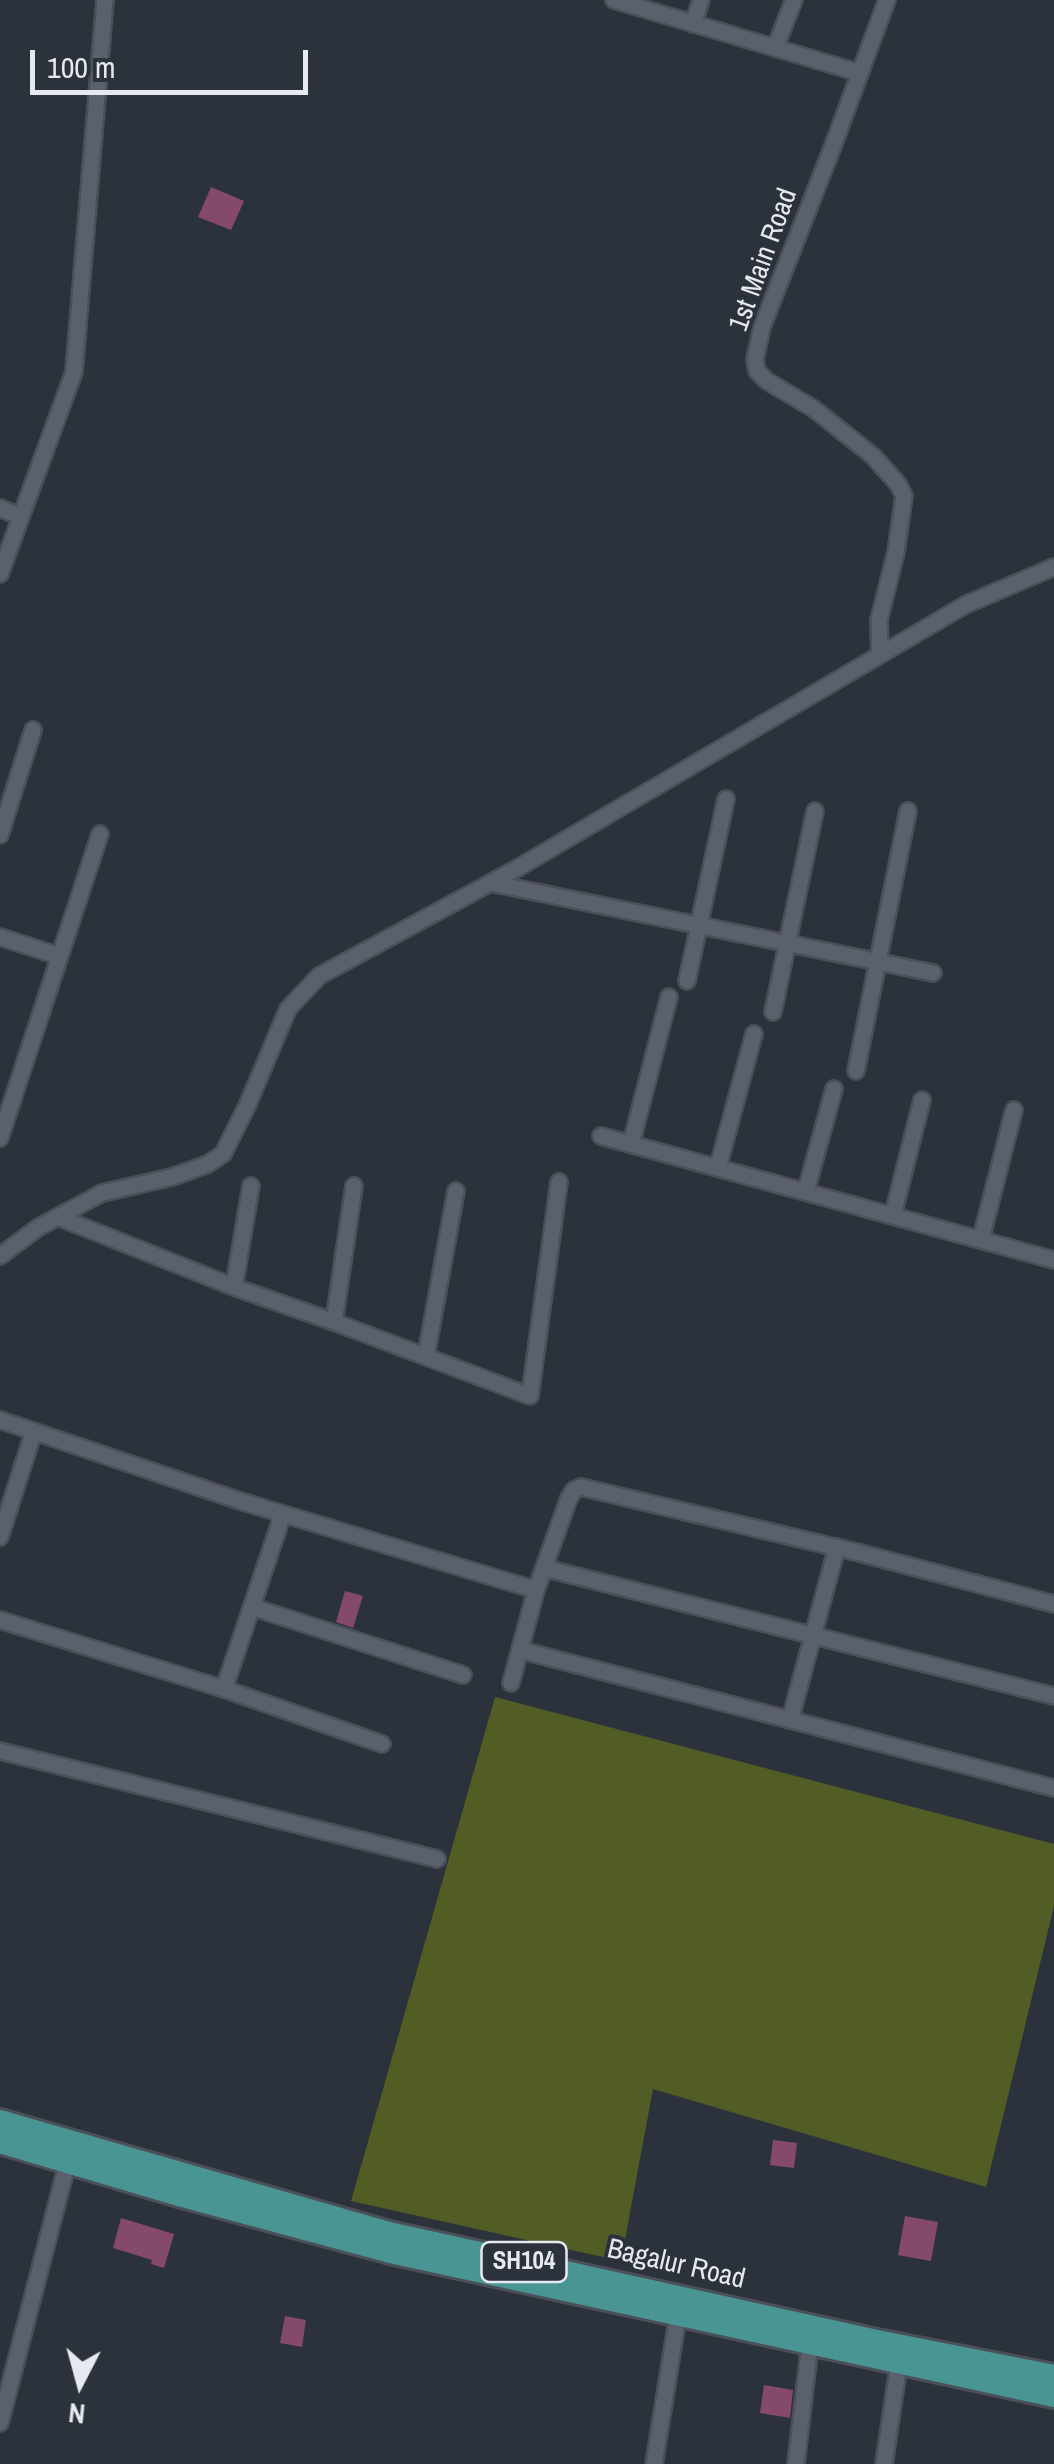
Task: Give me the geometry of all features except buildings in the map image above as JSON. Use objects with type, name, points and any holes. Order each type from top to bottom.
[{"type":"main road","name":"Bagalur Road","points":[[0,2121],[389,2233],[634,2296],[678,2315],[1054,2396]]},
{"type":"main road","name":"Bagalur Road","points":[[0,2142],[390,2252],[1054,2376]]},
{"type":"street","points":[[0,574],[74,372],[104,0]]},
{"type":"street","points":[[614,0],[860,73]]},
{"type":"street","points":[[693,24],[702,0]]},
{"type":"street","points":[[775,48],[794,0]]},
{"type":"street","name":"1st Main Road","points":[[880,655],[879,620],[904,496],[873,456],[814,408],[767,381],[757,371],[755,359],[762,327],[887,0]]},
{"type":"street","points":[[0,508],[21,517]]},
{"type":"street","points":[[0,1256],[39,1227],[102,1193],[172,1177],[223,1154],[288,1009],[319,976],[490,883],[965,604],[1054,567]]},
{"type":"street","points":[[0,834],[33,730]]},
{"type":"street","points":[[687,981],[726,799]]},
{"type":"street","points":[[772,1012],[815,811]]},
{"type":"street","points":[[856,1071],[908,811]]},
{"type":"street","points":[[0,1138],[100,834]]},
{"type":"street","points":[[490,883],[932,973]]},
{"type":"street","points":[[0,938],[59,956]]},
{"type":"street","points":[[632,1144],[670,997]]},
{"type":"street","points":[[718,1168],[754,1034]]},
{"type":"street","points":[[806,1192],[834,1089]]},
{"type":"street","points":[[893,1216],[922,1100]]},
{"type":"street","points":[[980,1240],[1014,1110]]},
{"type":"street","points":[[602,1136],[1054,1260]]},
{"type":"street","points":[[58,1217],[234,1287],[530,1396],[559,1182]]},
{"type":"street","points":[[234,1287],[252,1186]]},
{"type":"street","points":[[334,1322],[354,1186]]},
{"type":"street","points":[[426,1356],[456,1191]]},
{"type":"street","points":[[0,1420],[283,1514],[536,1590]]},
{"type":"street","points":[[0,1538],[34,1431]]},
{"type":"street","points":[[511,1683],[536,1590],[569,1498],[580,1487],[836,1547],[1054,1604]]},
{"type":"street","points":[[224,1689],[283,1514]]},
{"type":"street","points":[[790,1720],[836,1547]]},
{"type":"street","points":[[544,1568],[1054,1696]]},
{"type":"street","points":[[252,1607],[463,1675]]},
{"type":"street","points":[[0,1620],[224,1689],[382,1744]]},
{"type":"street","points":[[520,1650],[1054,1788]]},
{"type":"street","points":[[0,1750],[437,1859]]},
{"type":"street","points":[[0,2423],[68,2161]]},
{"type":"street","points":[[654,2464],[678,2315]]},
{"type":"street","points":[[796,2464],[810,2344]]},
{"type":"street","points":[[884,2464],[899,2363]]},
{"type":"green space","points":[[495,1697],[1054,1844],[1054,1906],[986,2187],[653,2089],[621,2261],[351,2201]]}]
